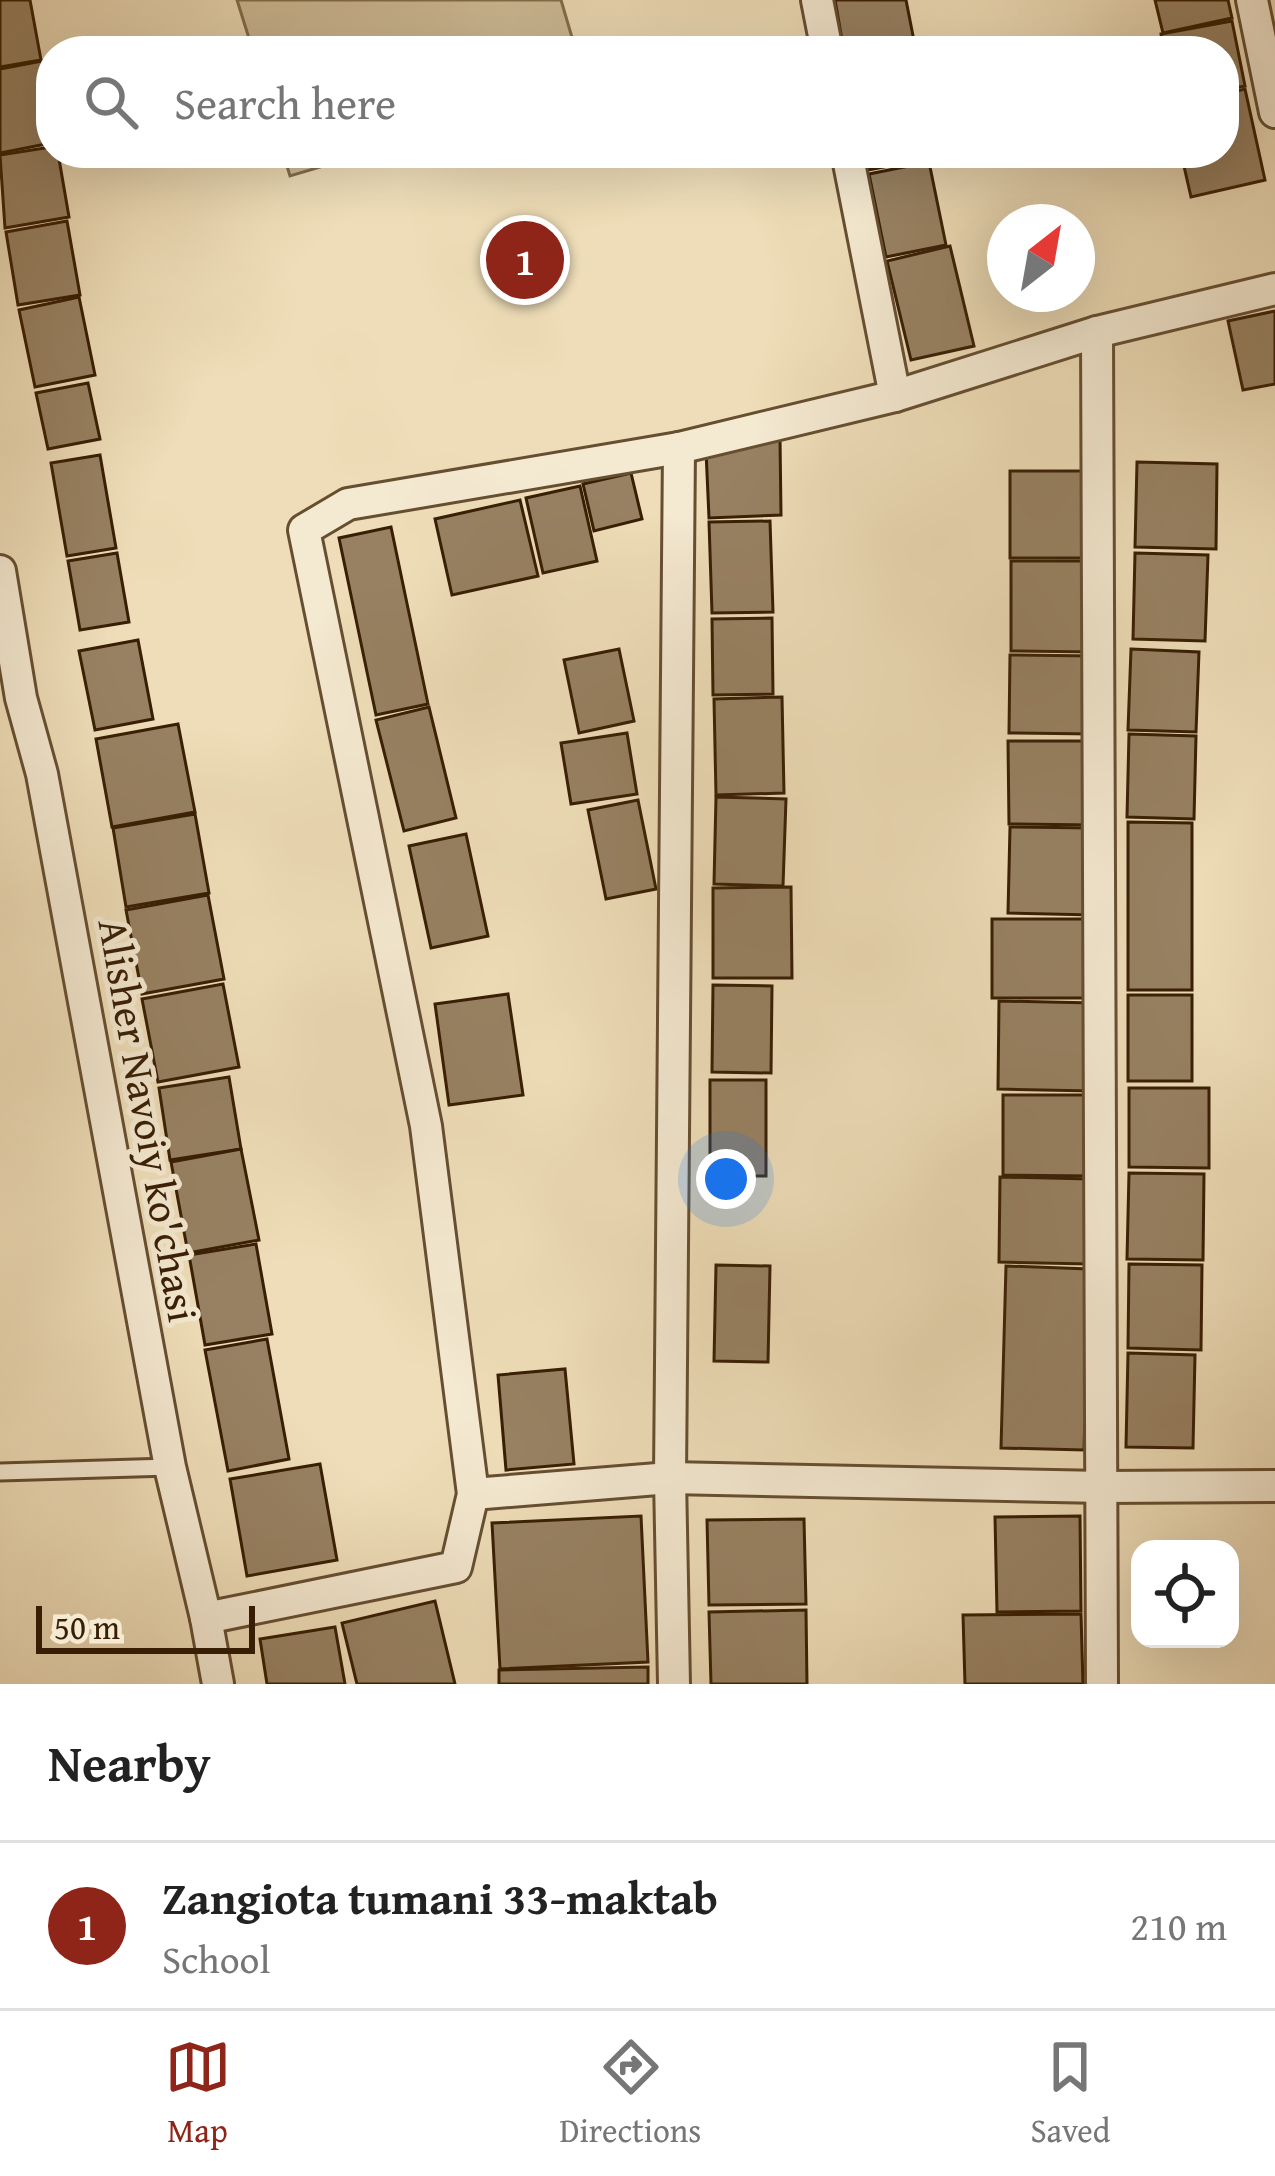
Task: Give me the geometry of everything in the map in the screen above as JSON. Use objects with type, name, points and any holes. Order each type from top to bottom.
[{"type":"street","points":[[817,0],[824,36]]},
{"type":"street","points":[[1252,0],[1275,112]]},
{"type":"street","points":[[850,168],[895,396]]},
{"type":"street","points":[[206,1618],[456,1567],[473,1494],[426,1126],[304,530],[348,504],[679,448],[895,396],[1097,332],[1275,289]]},
{"type":"street","points":[[1097,332],[1102,1684]]},
{"type":"street","points":[[674,1684],[670,1478],[679,448]]},
{"type":"street","name":"Alisher Navoiy ko'chasi","points":[[0,571],[170,1467],[218,1684]]},
{"type":"street","points":[[473,1494],[670,1478],[1275,1486]]},
{"type":"lane","points":[[0,1472],[170,1467]]},
{"type":"shaded area","points":[[237,0],[561,0],[572,36],[248,36]]},
{"type":"shaded area","points":[[288,168],[317,168],[290,176]]},
{"type":"building","points":[[0,0],[30,0],[36,61],[0,67]]},
{"type":"building","points":[[835,0],[906,0],[913,36],[841,36]]},
{"type":"building","points":[[1155,0],[1228,0],[1232,18],[1163,33]]},
{"type":"building","points":[[1232,21],[1235,36],[1161,36]]},
{"type":"building","points":[[1239,56],[1245,86],[1239,87]]},
{"type":"building","points":[[36,62],[36,146],[0,153],[0,69]]},
{"type":"building","points":[[1245,89],[1265,180],[1191,197],[1184,168],[1239,168],[1239,90]]},
{"type":"building","points":[[36,149],[36,168],[61,168],[69,217],[5,228],[0,155]]},
{"type":"building","points":[[930,168],[946,245],[886,257],[869,174]]},
{"type":"building","points":[[67,221],[80,295],[18,305],[6,232]]},
{"type":"building","points":[[950,246],[974,346],[911,360],[887,261]]},
{"type":"building","points":[[79,297],[95,375],[35,387],[19,310]]},
{"type":"building","points":[[1275,311],[1275,384],[1243,390],[1228,321]]},
{"type":"building","points":[[88,383],[100,439],[48,449],[36,393]]},
{"type":"building","points":[[780,438],[781,515],[709,518],[706,451]]},
{"type":"building","points":[[100,455],[116,548],[67,556],[51,463]]},
{"type":"building","points":[[1137,462],[1217,464],[1216,549],[1135,547]]},
{"type":"building","points":[[1010,471],[1093,471],[1093,558],[1010,558]]},
{"type":"building","points":[[631,473],[642,519],[594,531],[583,484]]},
{"type":"building","points":[[580,486],[597,561],[543,573],[526,498]]},
{"type":"building","points":[[520,500],[538,576],[452,595],[435,519]]},
{"type":"building","points":[[770,521],[773,612],[712,613],[709,522]]},
{"type":"building","points":[[391,527],[428,704],[376,715],[339,538]]},
{"type":"building","points":[[117,553],[129,622],[80,630],[68,561]]},
{"type":"building","points":[[1135,553],[1208,555],[1205,641],[1133,639]]},
{"type":"building","points":[[1011,561],[1094,561],[1094,652],[1011,651]]},
{"type":"building","points":[[772,618],[773,694],[713,695],[712,619]]},
{"type":"building","points":[[138,640],[153,719],[95,730],[79,651]]},
{"type":"building","points":[[619,649],[634,721],[579,733],[564,660]]},
{"type":"building","points":[[1131,649],[1199,652],[1196,732],[1128,730]]},
{"type":"building","points":[[1010,655],[1094,656],[1093,734],[1009,733]]},
{"type":"building","points":[[782,697],[784,793],[716,795],[714,699]]},
{"type":"building","points":[[429,707],[456,818],[404,831],[376,720]]},
{"type":"building","points":[[178,724],[195,812],[112,827],[96,739]]},
{"type":"building","points":[[627,733],[637,794],[571,804],[561,743]]},
{"type":"building","points":[[1129,734],[1196,736],[1194,819],[1127,817]]},
{"type":"building","points":[[1008,741],[1093,741],[1093,825],[1009,824]]},
{"type":"building","points":[[716,797],[786,799],[783,886],[714,884]]},
{"type":"building","points":[[638,800],[656,889],[606,899],[588,810]]},
{"type":"building","points":[[195,814],[209,893],[126,907],[113,828]]},
{"type":"building","points":[[1128,822],[1192,823],[1192,990],[1128,990]]},
{"type":"building","points":[[1010,827],[1094,828],[1093,915],[1008,913]]},
{"type":"building","points":[[466,834],[488,936],[431,948],[409,846]]},
{"type":"building","points":[[791,887],[792,978],[713,978],[713,888]]},
{"type":"building","points":[[208,895],[224,979],[142,994],[126,910]]},
{"type":"building","points":[[992,919],[1092,919],[1092,998],[992,998]]},
{"type":"building","points":[[223,984],[239,1067],[158,1082],[142,999]]},
{"type":"building","points":[[713,985],[772,986],[771,1073],[712,1072]]},
{"type":"building","points":[[508,994],[523,1095],[449,1105],[435,1004]]},
{"type":"building","points":[[1128,995],[1192,995],[1192,1081],[1128,1081]]},
{"type":"building","points":[[999,1001],[1093,1003],[1092,1091],[998,1089]]},
{"type":"building","points":[[229,1077],[241,1149],[170,1160],[159,1088]]},
{"type":"building","points":[[710,1080],[766,1080],[766,1176],[710,1176]]},
{"type":"building","points":[[1129,1088],[1209,1088],[1209,1168],[1129,1167]]},
{"type":"building","points":[[1003,1095],[1092,1095],[1092,1176],[1003,1175]]},
{"type":"building","points":[[241,1149],[259,1240],[188,1253],[171,1162]]},
{"type":"building","points":[[1129,1173],[1204,1174],[1203,1260],[1127,1259]]},
{"type":"building","points":[[1000,1177],[1091,1179],[1089,1264],[999,1262]]},
{"type":"building","points":[[256,1244],[272,1334],[205,1345],[189,1255]]},
{"type":"building","points":[[1129,1264],[1202,1265],[1201,1350],[1128,1348]]},
{"type":"building","points":[[716,1265],[770,1266],[768,1362],[714,1361]]},
{"type":"building","points":[[1006,1266],[1089,1269],[1084,1450],[1001,1448]]},
{"type":"building","points":[[267,1339],[289,1459],[228,1471],[205,1350]]},
{"type":"building","points":[[1128,1353],[1195,1355],[1193,1448],[1126,1447]]},
{"type":"building","points":[[565,1369],[574,1464],[506,1470],[498,1375]]},
{"type":"building","points":[[320,1464],[337,1560],[247,1576],[230,1479]]},
{"type":"building","points":[[641,1516],[648,1662],[500,1669],[492,1523]]},
{"type":"building","points":[[1080,1516],[1081,1611],[997,1612],[995,1517]]},
{"type":"building","points":[[804,1519],[806,1604],[709,1605],[707,1520]]},
{"type":"building","points":[[435,1601],[455,1684],[357,1684],[342,1623]]},
{"type":"building","points":[[806,1610],[807,1684],[711,1684],[709,1612]]},
{"type":"building","points":[[1081,1614],[1083,1684],[965,1684],[963,1615]]},
{"type":"building","points":[[335,1627],[345,1684],[267,1684],[260,1639]]},
{"type":"building","points":[[648,1667],[648,1684],[499,1684],[499,1670]]},
{"type":"place","name":"Zangiota tumani 33-maktab","points":[[525,260]]}]
